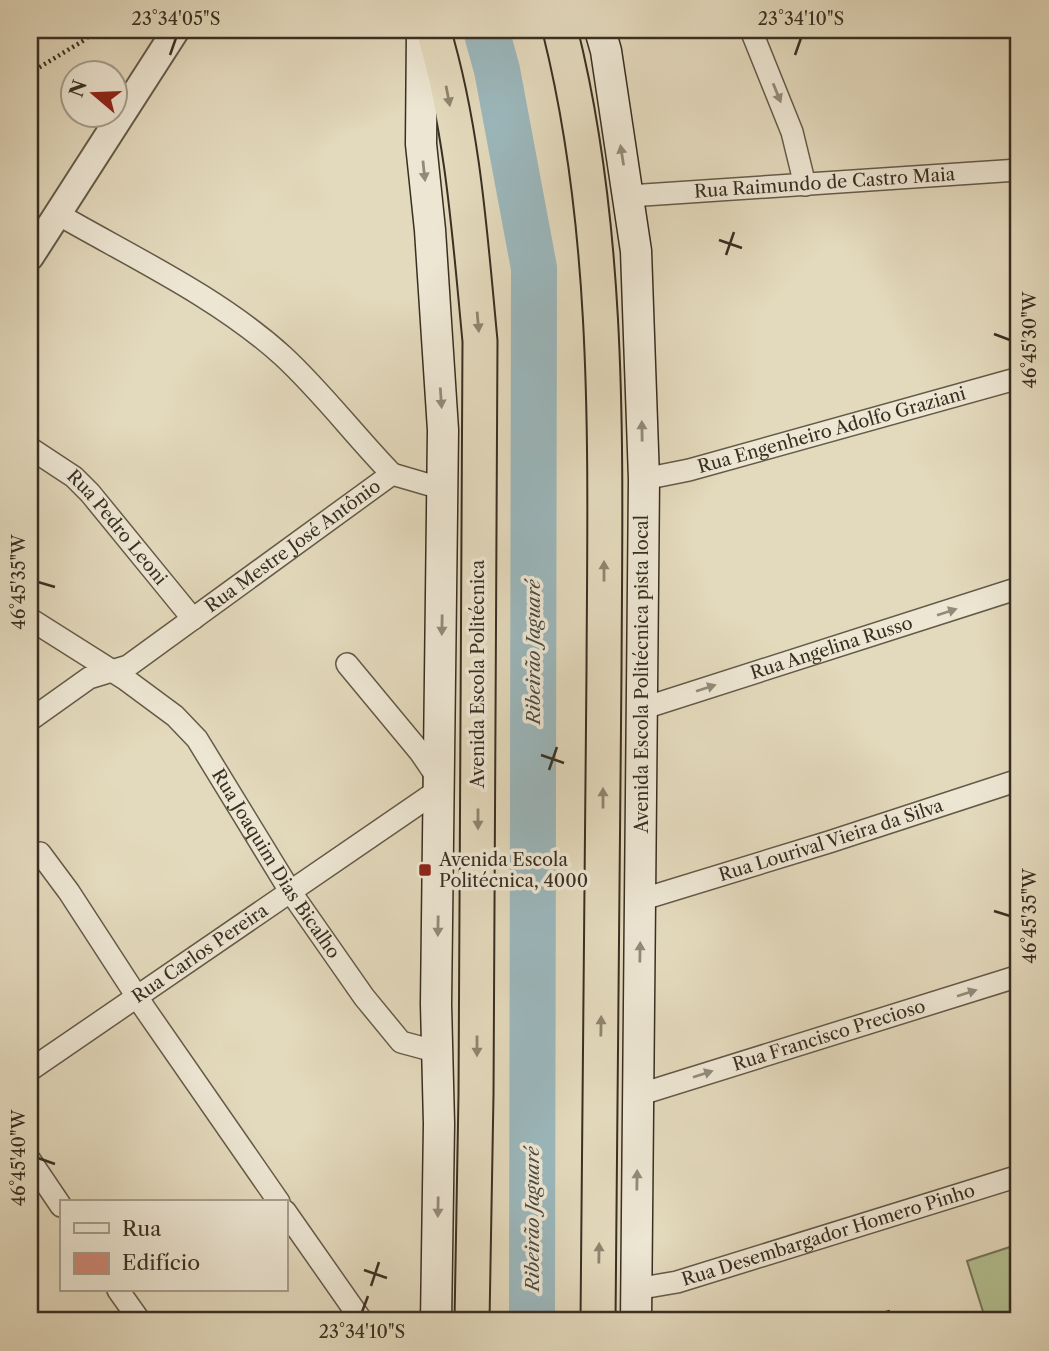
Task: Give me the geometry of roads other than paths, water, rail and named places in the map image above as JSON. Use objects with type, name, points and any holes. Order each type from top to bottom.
[{"type":"highway","name":"Avenida Escola Politécnica","points":[[433,30],[457,141],[480,341],[477,1095],[472,1321]]},
{"type":"highway","points":[[560,30],[580,125],[592,213],[601,321],[605,482],[598,1321]]},
{"type":"main road","name":"Avenida Escola Politécnica","points":[[422,30],[421,144],[430,230],[443,430],[440,488],[443,531],[436,1004],[436,1321]]},
{"type":"main road","name":"Avenida Escola Politécnica pista local","points":[[600,30],[606,51],[629,196],[636,263],[644,479],[636,1321]]},
{"type":"street","points":[[30,257],[176,30]]},
{"type":"street","points":[[751,30],[792,132],[805,185]]},
{"type":"street","name":"Rua Raimundo de Castro Maia","points":[[629,196],[1019,170]]},
{"type":"street","name":"Rua Mestre José Antônio","points":[[57,213],[221,308],[284,357],[392,474],[440,488]]},
{"type":"street","name":"Rua Engenheiro Adolfo Graziani","points":[[644,479],[689,470],[1019,378]]},
{"type":"street","name":"Rua Pedro Leoni","points":[[30,448],[74,477],[90,493],[193,619]]},
{"type":"street","name":"Rua Mestre José Antônio","points":[[30,720],[89,678],[128,666],[392,474]]},
{"type":"street","name":"Rua Angelina Russo","points":[[641,709],[1019,588]]},
{"type":"street","name":"Rua Joaquim Dias Bicalho","points":[[30,619],[175,716],[197,739],[290,891],[364,997],[401,1042],[438,1052]]},
{"type":"street","points":[[347,664],[420,752],[440,786]]},
{"type":"street","name":"Rua Lourival Vieira da Silva","points":[[640,900],[1019,780]]},
{"type":"street","name":"Rua Carlos Pereira","points":[[30,1070],[440,786]]},
{"type":"street","points":[[40,853],[278,1200]]},
{"type":"street","name":"Rua Francisco Precioso","points":[[638,1095],[1019,976]]},
{"type":"street","points":[[30,1160],[60,1205]]},
{"type":"street","name":"Rua Desembargador Homero Pinho","points":[[636,1289],[677,1282],[1019,1176]]},
{"type":"street","points":[[287,1214],[362,1321]]},
{"type":"street","points":[[119,1292],[139,1321]]},
{"type":"waterway","name":"Ribeirão Jaguaré","points":[[486,30],[497,70],[534,268],[532,1321]]},
{"type":"place","name":"Avenida Escola Politécnica, 4000","points":[[425,870]]}]
